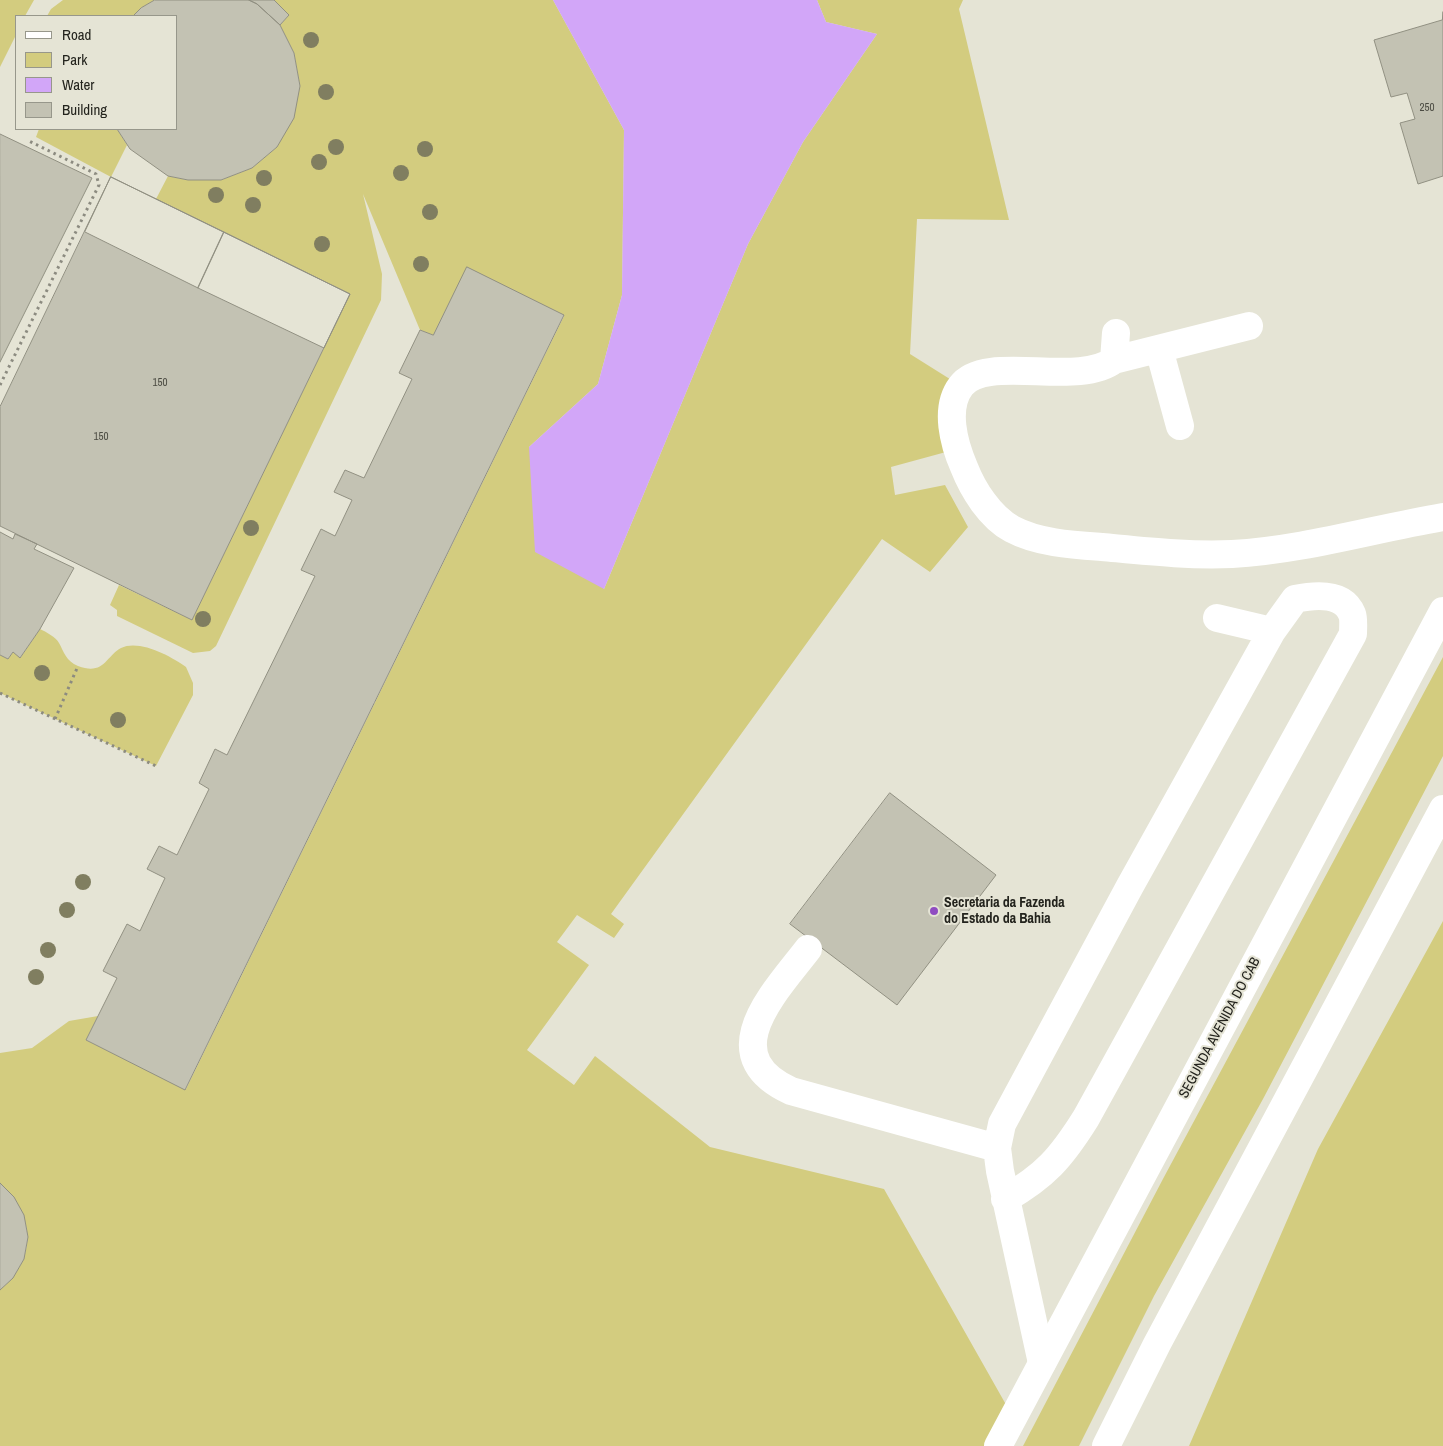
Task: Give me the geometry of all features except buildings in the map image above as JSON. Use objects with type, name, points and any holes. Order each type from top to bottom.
[{"type":"main road","points":[[1249,326],[1114,360],[1105,368],[1046,373],[985,371],[971,376],[961,386],[953,402],[953,423],[957,450],[969,480],[986,506],[1000,520],[1012,529],[1027,536],[1069,544],[1158,552],[1232,554],[1312,544],[1443,517]]},
{"type":"main road","points":[[1114,360],[1116,333]]},
{"type":"main road","points":[[1158,349],[1180,426]]},
{"type":"main road","points":[[1005,1199],[1034,1182],[1052,1166],[1069,1145],[1086,1118],[1353,634],[1352,614],[1340,600],[1318,595],[1295,599],[1272,631],[1130,886],[1002,1124],[996,1148],[1005,1199],[1042,1363]]},
{"type":"main road","name":"SEGUNDA AVENIDA DO CAB","points":[[998,1446],[1443,611]]},
{"type":"main road","points":[[1217,618],[1272,631]]},
{"type":"main road","points":[[1106,1446],[1161,1336],[1443,809]]},
{"type":"main road","points":[[808,949],[766,1006],[755,1026],[751,1046],[760,1068],[777,1084],[791,1091],[996,1148]]},
{"type":"path","points":[[0,385],[98,184],[96,174],[27,140]]},
{"type":"path","points":[[55,719],[78,666]]},
{"type":"path","points":[[0,693],[156,766]]},
{"type":"green space","points":[[0,0],[34,0],[26,15],[15,15],[15,37],[0,67]]},
{"type":"green space","points":[[63,0],[155,0],[141,8],[134,15],[48,15],[51,9]]},
{"type":"green space","points":[[274,0],[553,0],[624,130],[622,295],[598,384],[529,447],[604,589],[748,244],[803,142],[877,34],[826,22],[817,0],[963,0],[959,9],[1009,220],[917,219],[910,354],[961,386],[957,449],[891,467],[895,495],[945,485],[968,527],[930,572],[882,539],[611,914],[624,924],[614,938],[577,915],[557,942],[589,965],[527,1050],[574,1085],[595,1056],[710,1147],[884,1189],[1013,1417],[998,1446],[0,1446],[0,1290],[21,1264],[26,1251],[27,1237],[20,1209],[12,1196],[0,1183],[0,1053],[32,1048],[69,1021],[98,1016],[86,1040],[186,1089],[564,316],[433,335],[420,330],[363,194],[382,274],[381,300],[216,646],[210,651],[193,653],[117,616],[117,610],[110,605],[119,585],[192,620],[350,294],[156,199],[168,176],[188,180],[221,180],[252,168],[277,147],[300,86],[294,53],[280,25],[289,15]]},
{"type":"green space","points":[[39,130],[118,130],[127,145],[111,177],[36,137]]},
{"type":"green space","points":[[40,629],[56,639],[66,656],[78,666],[94,669],[104,664],[121,648],[137,646],[155,650],[186,667],[193,683],[193,695],[156,766],[0,693],[0,655],[8,659],[13,652],[21,657]]},
{"type":"green space","points":[[1443,657],[1443,756],[1263,1099],[1154,1296],[1079,1446],[1023,1446],[1164,1177]]},
{"type":"green space","points":[[1443,921],[1443,1446],[1189,1446],[1318,1149]]},
{"type":"water","points":[[553,0],[817,0],[826,22],[877,34],[803,142],[748,244],[604,589],[535,552],[529,447],[598,384],[622,295],[624,130]]},
{"type":"place","name":"Secretaria da Fazenda do Estado da Bahia","points":[[934,911]]}]
